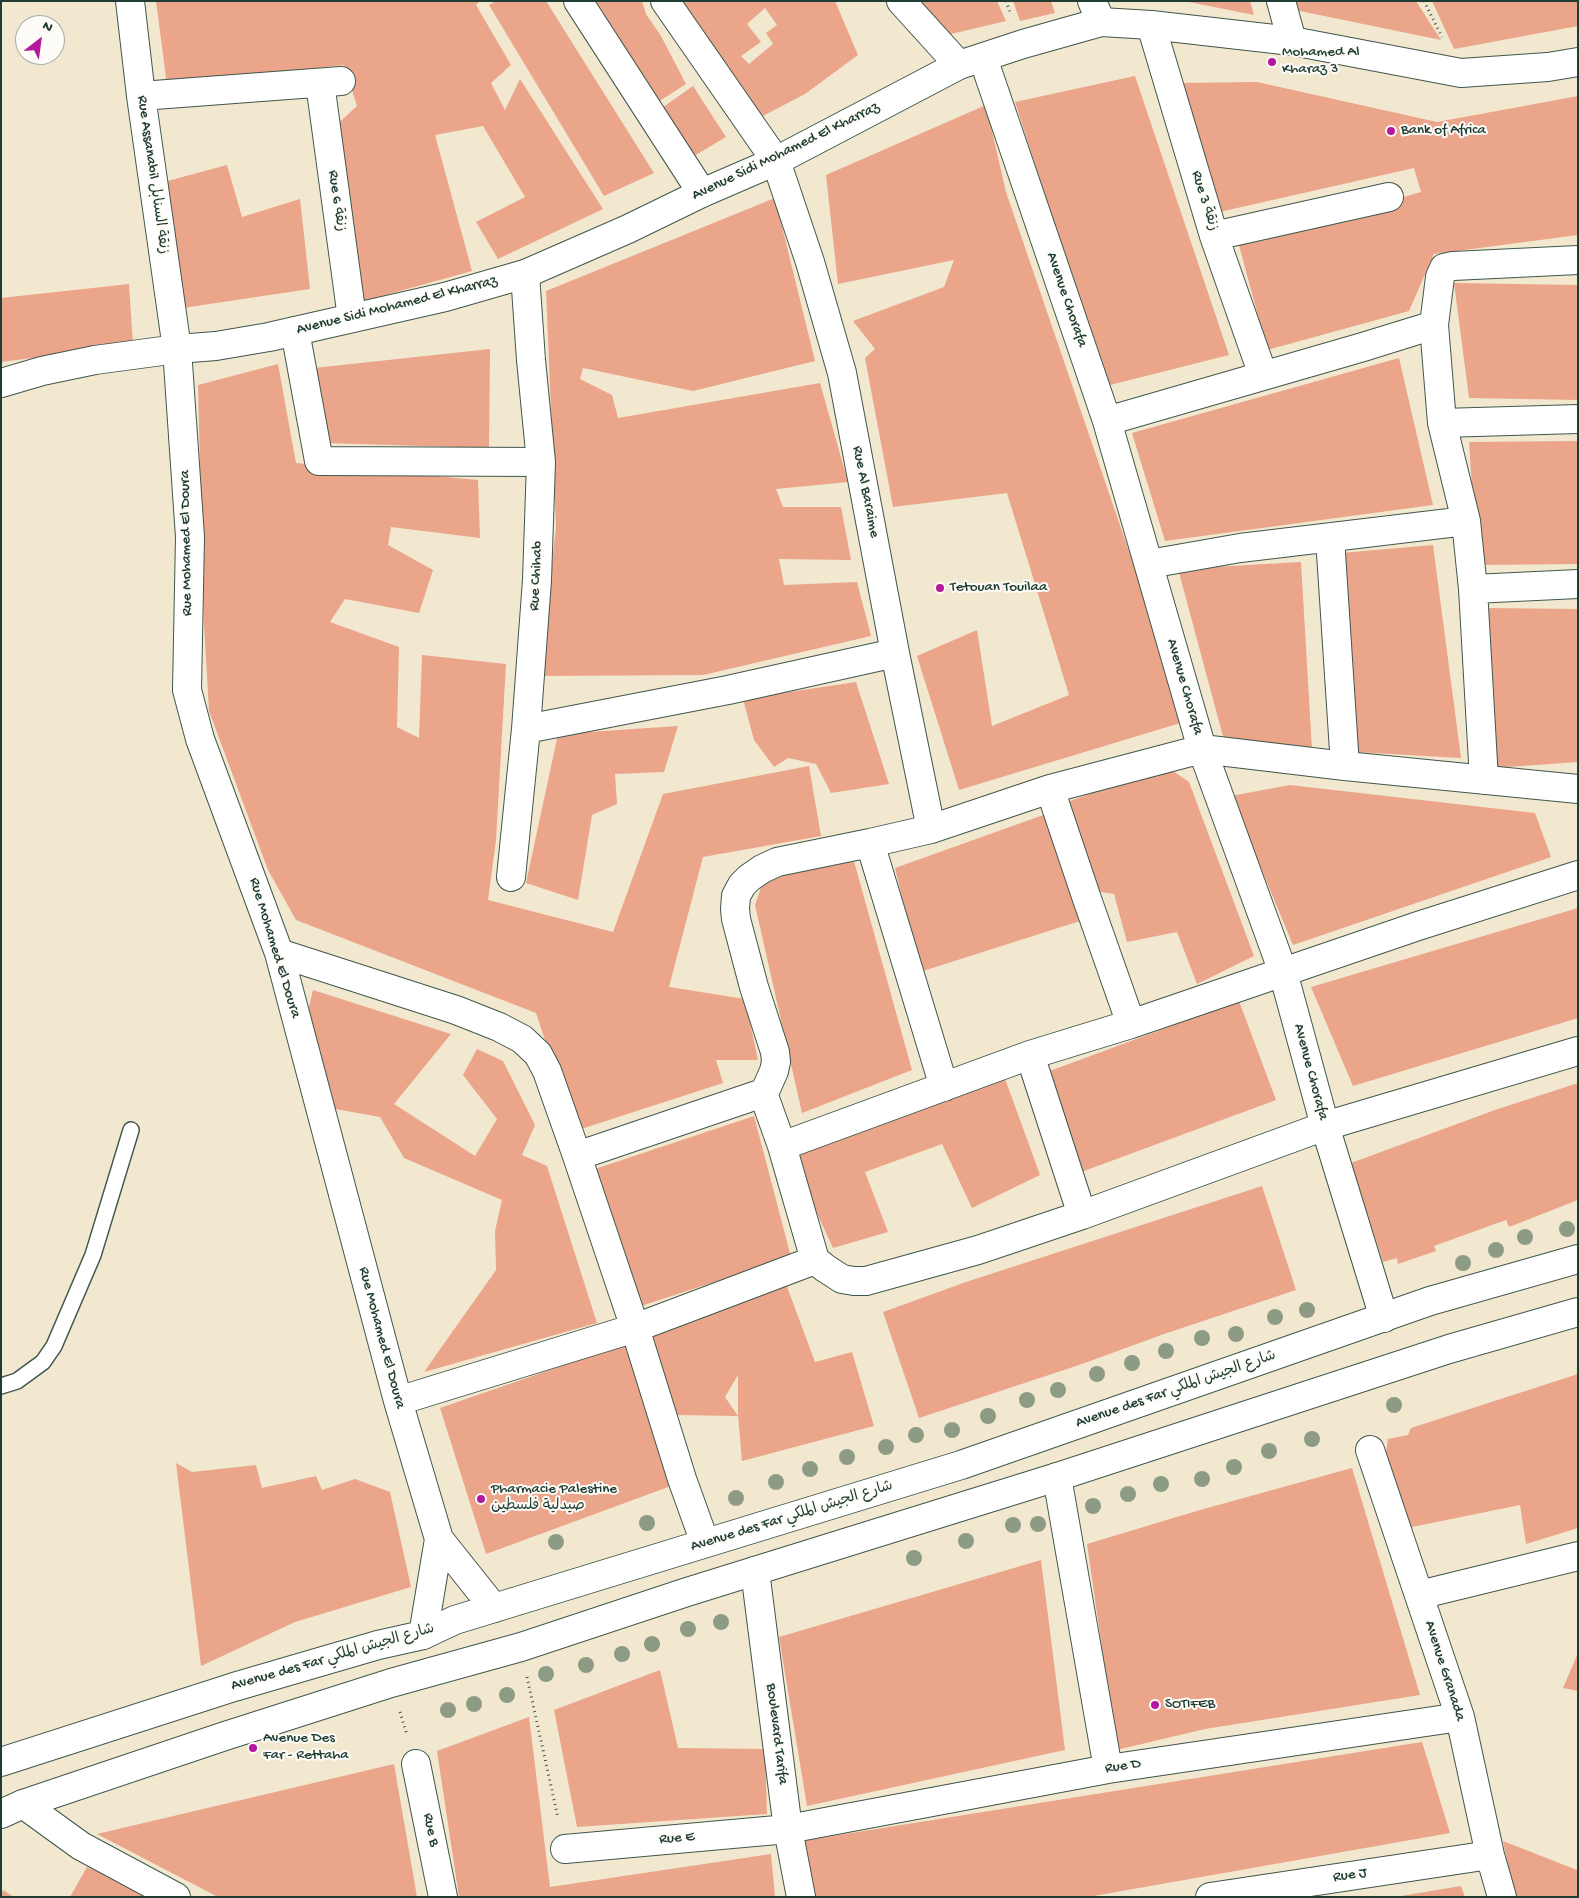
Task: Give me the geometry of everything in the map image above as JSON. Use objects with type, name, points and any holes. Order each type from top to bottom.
[{"type":"street","name":"Rue Assanabil زنقة السنابل","points":[[130,1],[141,96],[177,349]]},
{"type":"street","points":[[578,1],[702,194]]},
{"type":"street","name":"Rue Al Baraime","points":[[665,1],[776,161],[810,262],[842,373],[930,828]]},
{"type":"street","points":[[901,1],[971,61]]},
{"type":"street","points":[[1281,1],[1292,40]]},
{"type":"street","name":"Avenue Sidi Mohamed El Kharraz","points":[[1,383],[42,371],[95,360],[177,349],[216,346],[295,331],[445,297],[525,274],[776,161],[971,61],[1023,44],[1097,12],[1151,25],[1292,40],[1461,73],[1548,67],[1578,62]]},
{"type":"street","name":"Rue 3 زنقة","points":[[1151,25],[1214,236],[1264,375]]},
{"type":"street","name":"Avenue Chorafa","points":[[971,61],[1107,421],[1202,749],[1284,972],[1325,1126],[1384,1318]]},
{"type":"street","name":"Rue 6 زنقة","points":[[141,96],[330,82],[352,318]]},
{"type":"street","points":[[1214,236],[1389,197]]},
{"type":"street","points":[[1484,780],[1473,589],[1466,521],[1442,423],[1434,324],[1440,277],[1444,268],[1453,266],[1578,260]]},
{"type":"street","name":"Rue Chihab","points":[[511,877],[526,729],[537,580],[541,462],[525,274]]},
{"type":"street","points":[[1107,421],[1363,347],[1434,324]]},
{"type":"street","points":[[295,331],[319,461],[541,462]]},
{"type":"street","name":"Rue Mohamed El Doura","points":[[177,349],[190,537],[187,690],[200,739],[279,953],[398,1401],[438,1539],[494,1608]]},
{"type":"street","points":[[1442,423],[1578,419]]},
{"type":"street","points":[[1149,564],[1240,548],[1466,521]]},
{"type":"street","points":[[1330,538],[1345,766]]},
{"type":"street","points":[[1473,589],[1578,584]]},
{"type":"street","points":[[526,729],[728,690],[895,654]]},
{"type":"street","points":[[1578,790],[1202,749],[1050,789],[930,828],[870,843],[777,862],[749,878],[738,890],[736,896],[736,920],[754,987],[775,1052],[776,1062],[774,1071],[764,1093],[782,1146],[815,1260],[842,1279],[854,1282],[866,1281],[978,1250],[1082,1215],[1325,1126],[1578,1051]]},
{"type":"street","points":[[1050,789],[1131,1024]]},
{"type":"street","points":[[870,843],[944,1088]]},
{"type":"street","points":[[782,1146],[1030,1055],[1131,1024],[1418,926],[1578,875]]},
{"type":"street","points":[[279,953],[456,1010],[499,1027],[522,1039],[538,1054],[547,1071],[635,1328],[682,1479],[705,1543]]},
{"type":"street","points":[[1030,1055],[1082,1215]]},
{"type":"street","points":[[576,1156],[764,1093]]},
{"type":"street","name":"Avenue des Far شارع الجيش الملكي","points":[[1,1762],[234,1687],[423,1635],[455,1620],[961,1465],[1430,1301],[1578,1259]]},
{"type":"street","points":[[398,1401],[635,1328],[815,1260]]},
{"type":"street","points":[[12,1809],[225,1736],[391,1683],[520,1647],[1449,1349],[1578,1312]]},
{"type":"street","name":"Avenue Granada","points":[[1370,1450],[1460,1717],[1490,1855],[1502,1897]]},
{"type":"street","points":[[1057,1476],[1108,1769]]},
{"type":"street","name":"Rue Mohamed El Doura","points":[[423,1635],[438,1539]]},
{"type":"street","points":[[1419,1595],[1578,1556]]},
{"type":"street","name":"Boulevard Tarifa","points":[[755,1571],[788,1829],[801,1897]]},
{"type":"street","name":"Rue D","points":[[788,1829],[1108,1769],[1460,1717]]},
{"type":"street","name":"Rue B","points":[[416,1764],[443,1897]]},
{"type":"street","points":[[12,1809],[176,1897]]},
{"type":"street","name":"Rue E","points":[[565,1849],[788,1829]]},
{"type":"street","name":"Rue J","points":[[1210,1897],[1490,1855]]},
{"type":"lane","points":[[1,1386],[17,1381],[43,1362],[54,1346],[92,1255],[131,1130]]},
{"type":"path","points":[[1006,1],[1013,20]]},
{"type":"path","points":[[520,1647],[565,1849]]},
{"type":"path","points":[[391,1683],[416,1764]]},
{"type":"building","points":[[156,1],[480,1],[476,5],[511,65],[491,83],[505,110],[520,79],[603,209],[498,259],[476,222],[525,197],[483,126],[435,135],[472,271],[360,302],[333,128],[357,106],[344,65],[167,85]]},
{"type":"building","points":[[496,1],[546,1],[654,173],[604,196],[489,5]]},
{"type":"building","points":[[587,1],[642,1],[646,14],[661,36],[686,84],[655,104]]},
{"type":"building","points":[[679,1],[835,1],[858,55],[805,94],[761,117],[730,69]],"holes":[[[765,8],[777,25],[766,33],[773,44],[749,64],[741,56],[761,42],[747,24]]]},
{"type":"building","points":[[920,1],[997,1],[1006,21],[951,34]]},
{"type":"building","points":[[1013,1],[1051,1],[1055,13],[1020,21]]},
{"type":"building","points":[[1250,1],[1254,15],[1189,2]]},
{"type":"building","points":[[1292,1],[1416,1],[1441,40],[1295,10]]},
{"type":"building","points":[[1432,1],[1578,1],[1578,26],[1454,49]]},
{"type":"building","points":[[1135,76],[1229,355],[1106,386],[1015,102]]},
{"type":"building","points":[[1257,82],[1437,122],[1578,96],[1578,235],[1434,254],[1409,311],[1267,350],[1239,245],[1421,192],[1414,168],[1215,213],[1178,83]]},
{"type":"building","points":[[693,86],[726,137],[689,159],[659,110]]},
{"type":"building","points":[[986,105],[1006,192],[1187,721],[959,790],[917,656],[977,630],[992,726],[1069,695],[1007,493],[893,507],[865,358],[875,349],[853,321],[944,287],[954,260],[838,284],[826,175]]},
{"type":"building","points":[[227,165],[242,217],[300,199],[310,289],[176,309],[160,183]]},
{"type":"building","points":[[775,198],[815,361],[693,391],[583,368],[580,379],[612,395],[618,418],[820,383],[848,482],[776,489],[783,507],[841,507],[851,560],[779,559],[784,585],[857,582],[871,636],[703,675],[540,676],[556,527],[546,291]]},
{"type":"building","points":[[1454,283],[1578,285],[1578,400],[1469,398]]},
{"type":"building","points":[[129,284],[133,345],[1,362],[1,298]]},
{"type":"building","points":[[490,349],[489,448],[326,443],[314,368]]},
{"type":"building","points":[[1399,358],[1433,505],[1165,541],[1132,433]]},
{"type":"building","points":[[278,364],[296,463],[478,480],[480,538],[391,527],[388,545],[433,570],[419,613],[345,599],[330,622],[399,647],[397,727],[419,738],[422,655],[506,664],[496,840],[488,900],[613,932],[663,794],[809,766],[821,836],[703,857],[669,987],[745,999],[758,1060],[716,1060],[723,1083],[575,1131],[536,1013],[296,920],[268,870],[209,711],[204,624],[198,385]]},
{"type":"building","points":[[1578,441],[1578,564],[1477,565],[1469,442]]},
{"type":"building","points":[[1433,545],[1461,758],[1355,752],[1341,553]]},
{"type":"building","points":[[1301,562],[1312,750],[1224,740],[1178,569]]},
{"type":"building","points":[[1486,608],[1578,609],[1578,762],[1493,768]]},
{"type":"building","points":[[856,682],[889,784],[831,793],[816,764],[788,758],[774,767],[754,740],[743,699]]},
{"type":"building","points":[[678,726],[664,772],[615,774],[617,804],[592,815],[578,900],[526,883],[558,734]]},
{"type":"building","points":[[1167,767],[1189,782],[1254,956],[1197,984],[1177,932],[1127,942],[1114,894],[1095,891],[1067,802]]},
{"type":"building","points":[[1290,785],[1535,813],[1551,857],[1293,945],[1231,796]]},
{"type":"building","points":[[1046,814],[1080,921],[920,972],[895,868]]},
{"type":"building","points":[[852,854],[912,1070],[802,1113],[755,905],[765,876]]},
{"type":"building","points":[[1578,908],[1578,1018],[1353,1086],[1311,987]]},
{"type":"building","points":[[313,990],[451,1034],[394,1104],[475,1156],[497,1119],[463,1075],[477,1049],[503,1061],[535,1125],[522,1155],[547,1166],[597,1323],[424,1372],[496,1270],[495,1231],[502,1200],[404,1158],[380,1117],[324,1107],[306,1020]]},
{"type":"building","points":[[1239,1001],[1276,1100],[1076,1174],[1039,1075]]},
{"type":"building","points":[[1003,1073],[1040,1175],[972,1208],[942,1144],[865,1172],[888,1232],[833,1248],[790,1155]]},
{"type":"building","points":[[1578,1083],[1578,1200],[1509,1227],[1506,1220],[1434,1246],[1436,1251],[1398,1264],[1397,1258],[1383,1262],[1351,1163],[1495,1110]]},
{"type":"building","points":[[754,1116],[791,1257],[641,1306],[595,1169]]},
{"type":"building","points":[[1262,1186],[1296,1290],[919,1418],[883,1312],[966,1282]]},
{"type":"building","points":[[786,1284],[815,1362],[852,1352],[874,1426],[742,1461],[738,1416],[676,1415],[650,1332]],"holes":[[[738,1375],[738,1416],[725,1397]]]},
{"type":"building","points":[[628,1343],[671,1486],[486,1554],[440,1408]]},
{"type":"building","points":[[1578,1374],[1578,1528],[1526,1544],[1520,1505],[1407,1528],[1385,1458],[1388,1439],[1408,1435],[1411,1428]]},
{"type":"building","points":[[176,1463],[192,1472],[256,1465],[262,1488],[316,1476],[322,1490],[355,1479],[390,1492],[411,1587],[295,1622],[201,1666]]},
{"type":"building","points":[[1352,1468],[1420,1695],[1205,1729],[1108,1752],[1102,1648],[1087,1544],[1200,1510]]},
{"type":"building","points":[[1041,1560],[1065,1750],[807,1806],[779,1637]]},
{"type":"building","points":[[1578,1653],[1578,1691],[1563,1688]]},
{"type":"building","points":[[660,1670],[678,1748],[765,1749],[767,1814],[577,1827],[554,1710]]},
{"type":"building","points":[[529,1717],[550,1887],[771,1854],[775,1897],[459,1897],[437,1751]]},
{"type":"building","points":[[1422,1742],[1450,1833],[1088,1897],[814,1897],[801,1841]]},
{"type":"building","points":[[394,1764],[417,1897],[218,1897],[97,1834]]},
{"type":"building","points":[[1503,1841],[1577,1870],[1578,1897],[1514,1897]]},
{"type":"building","points":[[87,1867],[156,1897],[70,1897]]},
{"type":"building","points":[[1461,1886],[1465,1897],[1401,1897],[1401,1896]]},
{"type":"building","points":[[3,1890],[14,1897],[1,1897]]},
{"type":"place","name":"Mohamed Al Kharaz 3","points":[[1272,62]]},
{"type":"place","name":"Bank of Africa","points":[[1391,131]]},
{"type":"place","name":"Tetouan Touilaa","points":[[940,588]]},
{"type":"place","name":"Pharmacie Palestine صيدلية فلسطين","points":[[481,1499]]},
{"type":"place","name":"SOTIFEB","points":[[1155,1705]]},
{"type":"place","name":"Avenue Des Far - Rettaha","points":[[253,1748]]}]
